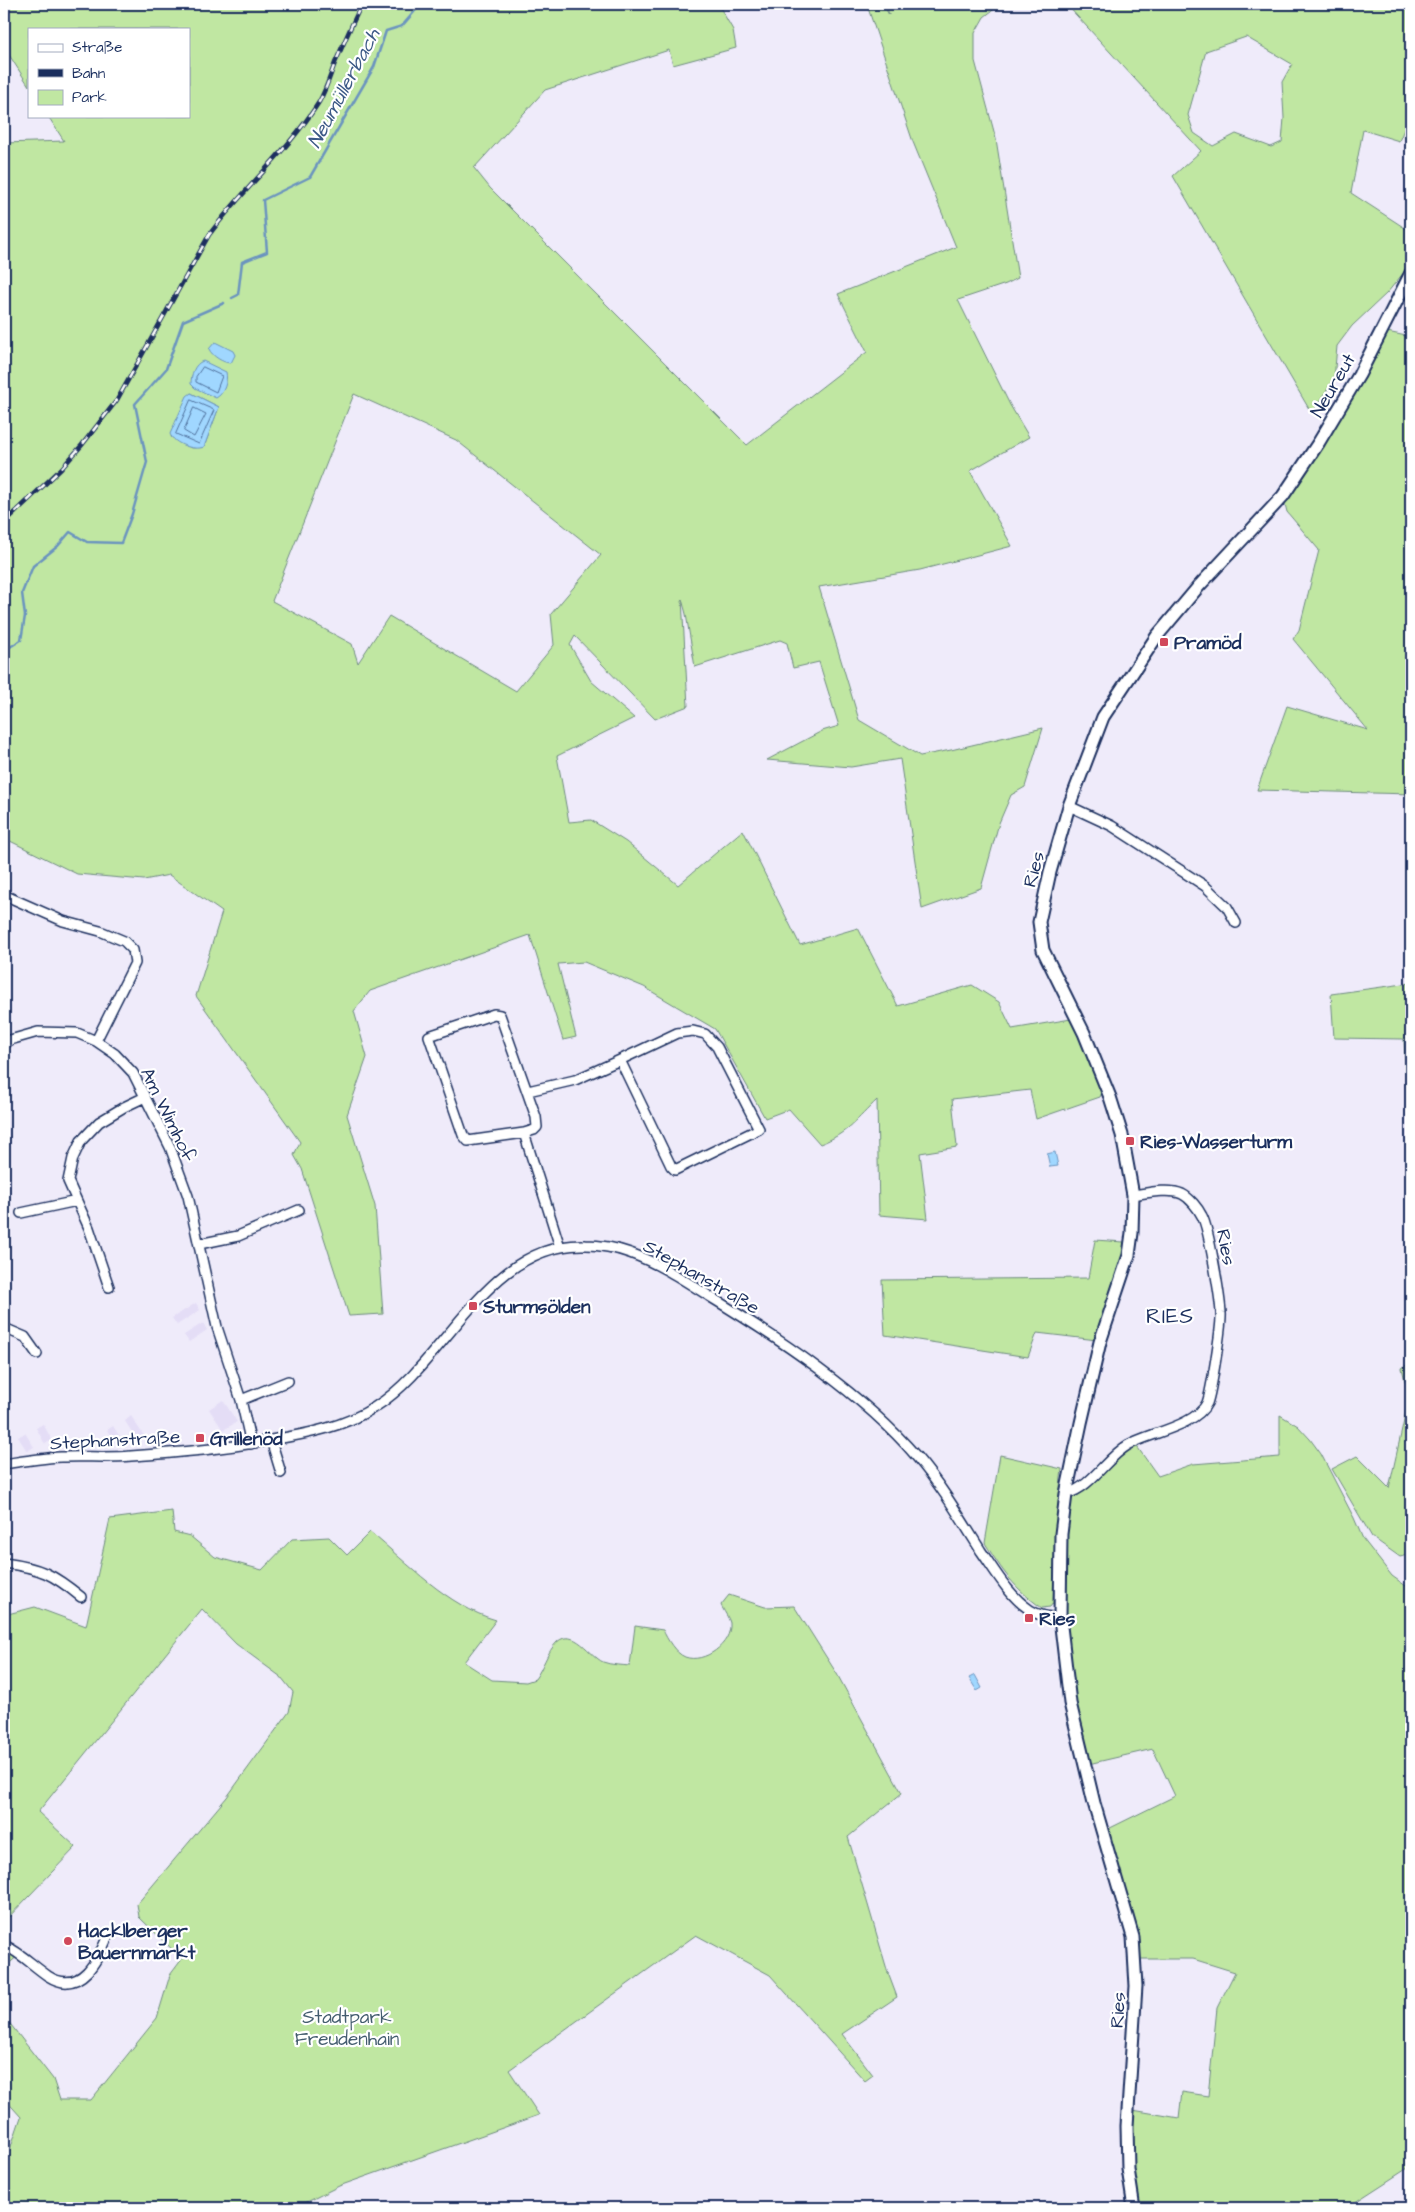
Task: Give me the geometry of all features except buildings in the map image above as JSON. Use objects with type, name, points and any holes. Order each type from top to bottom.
[{"type":"street","name":"Neureut","points":[[1272,508],[1283,496],[1314,449],[1359,375],[1411,273]]},
{"type":"street","name":"Ries","points":[[1134,2208],[1128,2169],[1127,2126],[1136,1986],[1133,1937],[1094,1803],[1070,1703],[1060,1618],[1061,1534],[1066,1494],[1080,1423],[1100,1342],[1129,1255],[1133,1226],[1133,1194],[1122,1135],[1101,1070],[1043,950],[1039,922],[1042,904],[1069,806],[1103,717],[1144,654],[1199,586],[1272,508]]},
{"type":"street","points":[[1069,806],[1112,826],[1205,886],[1227,907],[1236,923]]},
{"type":"street","points":[[4,895],[63,921],[100,931],[124,941],[133,950],[135,963],[96,1041]]},
{"type":"street","points":[[494,1014],[500,1015],[528,1091],[537,1126],[534,1130],[524,1133],[468,1141],[463,1135],[429,1036],[494,1014]]},
{"type":"street","name":"Am Wimhof","points":[[6,1039],[38,1032],[58,1031],[77,1033],[96,1041],[115,1054],[133,1073],[170,1146],[188,1196],[217,1327],[241,1400],[251,1444]]},
{"type":"street","points":[[528,1091],[575,1080],[677,1033],[693,1032],[705,1034],[717,1047],[759,1129],[676,1170],[671,1166],[620,1060]]},
{"type":"street","points":[[109,1287],[89,1228],[68,1181],[73,1158],[81,1140],[99,1122],[124,1106],[146,1097]]},
{"type":"street","points":[[524,1133],[560,1247]]},
{"type":"street","name":"Ries","points":[[1066,1494],[1079,1490],[1102,1466],[1127,1446],[1197,1415],[1207,1402],[1221,1313],[1203,1217],[1195,1205],[1182,1194],[1173,1192],[1133,1194]]},
{"type":"street","points":[[21,1213],[77,1201]]},
{"type":"street","points":[[199,1244],[238,1236],[299,1210]]},
{"type":"street","name":"Stephanstraße","points":[[4,1464],[58,1457],[184,1453],[251,1444],[335,1426],[373,1408],[397,1391],[414,1374],[448,1333],[507,1272],[522,1261],[560,1247],[578,1244],[603,1246],[632,1253],[697,1289],[795,1352],[844,1390],[884,1424],[916,1456],[938,1484],[1001,1580],[1016,1598],[1035,1612],[1060,1618]]},
{"type":"street","points":[[4,1328],[25,1337],[37,1354]]},
{"type":"street","points":[[241,1400],[288,1381]]},
{"type":"street","points":[[271,1440],[281,1473]]},
{"type":"street","points":[[4,1563],[25,1566],[55,1576],[81,1597]]},
{"type":"street","points":[[4,1945],[19,1952],[58,1982],[68,1983],[84,1975],[96,1963],[109,1933]]},
{"type":"shaded area","points":[[196,1303],[200,1310],[177,1325],[172,1318]]},
{"type":"shaded area","points":[[203,1323],[207,1330],[189,1342],[184,1335]]},
{"type":"shaded area","points":[[223,1400],[237,1422],[223,1430],[209,1409]]},
{"type":"shaded area","points":[[131,1416],[144,1436],[137,1440],[125,1421]]},
{"type":"shaded area","points":[[43,1424],[52,1440],[45,1444],[36,1428]]},
{"type":"shaded area","points":[[113,1426],[124,1443],[118,1447],[107,1430]]},
{"type":"shaded area","points":[[25,1433],[34,1447],[27,1451],[18,1437]]},
{"type":"green space","points":[[4,4],[718,4],[733,30],[736,48],[673,65],[669,50],[545,90],[474,168],[490,188],[747,445],[867,352],[838,294],[956,247],[913,142],[868,8],[847,4],[883,4],[889,15],[886,4],[1001,4],[984,17],[975,33],[975,61],[996,139],[1018,278],[1006,284],[958,300],[1010,405],[1029,437],[970,471],[1012,546],[920,570],[819,587],[859,720],[920,756],[1043,728],[1025,787],[1011,795],[999,823],[981,888],[922,909],[900,759],[851,767],[767,760],[822,731],[839,726],[819,662],[793,668],[787,643],[780,640],[695,667],[682,599],[688,706],[655,719],[575,636],[570,645],[591,681],[634,718],[557,756],[569,822],[591,820],[626,842],[678,885],[743,830],[800,945],[858,928],[898,1006],[972,985],[999,1002],[1012,1029],[1071,1019],[1082,1039],[1102,1093],[1100,1097],[1036,1119],[1030,1090],[952,1099],[957,1147],[920,1153],[928,1219],[879,1215],[877,1100],[845,1131],[820,1144],[789,1109],[765,1118],[715,1029],[644,987],[584,962],[558,964],[576,1037],[563,1040],[530,935],[370,991],[354,1011],[367,1057],[347,1115],[375,1206],[383,1314],[349,1316],[302,1169],[294,1155],[300,1142],[196,996],[222,912],[169,875],[144,880],[77,874],[4,838],[4,143],[64,141],[49,118],[190,118],[190,28],[28,28],[28,84],[4,47]],"holes":[[[191,393],[219,407],[204,447],[191,448],[171,437]],[[354,394],[456,440],[601,555],[551,614],[554,645],[516,691],[389,616],[358,663],[352,644],[272,601]]]},
{"type":"green space","points":[[1066,4],[1411,4],[1411,119],[1409,118],[1399,141],[1363,130],[1351,193],[1411,232],[1411,260],[1405,271],[1387,293],[1352,326],[1337,346],[1334,379],[1312,414],[1173,176],[1201,151]],"holes":[[[1246,37],[1292,64],[1282,82],[1284,118],[1282,142],[1271,147],[1236,134],[1213,146],[1194,133],[1188,115],[1206,51]]]},
{"type":"green space","points":[[1387,332],[1411,337],[1411,794],[1257,790],[1287,706],[1368,730],[1293,639],[1299,630],[1319,550],[1287,512],[1283,496]]},
{"type":"green space","points":[[1411,983],[1411,1100],[1407,1101],[1404,1039],[1334,1038],[1331,994]]},
{"type":"green space","points":[[1095,1240],[1124,1242],[1126,1247],[1097,1340],[1037,1333],[1028,1357],[885,1335],[882,1280],[1088,1278]]},
{"type":"green space","points":[[1411,1362],[1411,1554],[1400,1557],[1372,1537],[1332,1469],[1357,1456],[1389,1488],[1409,1398],[1402,1368]]},
{"type":"green space","points":[[1280,1415],[1298,1426],[1321,1454],[1363,1539],[1392,1576],[1406,1586],[1411,1584],[1411,2166],[1346,2208],[1134,2208],[1127,2109],[1179,2118],[1182,2092],[1208,2096],[1217,2008],[1235,1972],[1193,1959],[1135,1959],[1102,1832],[1175,1796],[1153,1749],[1084,1765],[1060,1618],[1066,1494],[1133,1441],[1158,1476],[1193,1464],[1280,1457]]},
{"type":"green space","points":[[1000,1455],[1062,1469],[1055,1532],[1053,1603],[1050,1607],[1042,1608],[1016,1586],[985,1543]]},
{"type":"green space","name":"Stadtpark Freudenhain","points":[[172,1511],[174,1532],[190,1536],[215,1557],[262,1570],[292,1539],[329,1537],[347,1555],[370,1532],[429,1583],[461,1605],[478,1614],[496,1620],[464,1662],[492,1680],[526,1682],[535,1679],[554,1646],[563,1638],[576,1640],[603,1662],[630,1666],[635,1626],[663,1630],[681,1655],[700,1658],[722,1645],[726,1638],[730,1623],[721,1605],[729,1595],[765,1607],[794,1606],[837,1674],[902,1793],[848,1837],[888,1973],[897,1997],[842,2034],[873,2075],[865,2081],[770,1975],[696,1935],[509,2070],[539,2115],[339,2186],[295,2208],[4,2208],[4,2163],[21,2117],[4,2098],[4,2016],[53,2079],[60,2100],[91,2100],[157,2018],[170,1975],[182,1959],[139,1917],[137,1904],[227,1797],[289,1712],[293,1692],[281,1677],[236,1644],[202,1609],[38,1812],[76,1847],[4,1922],[4,1615],[35,1607],[86,1626],[110,1519]]},
{"type":"green space","points":[[4,1946],[20,1954],[4,1968]]},
{"type":"water","points":[[215,342],[233,351],[235,355],[231,363],[215,357],[210,352],[209,349]]},
{"type":"water","points":[[203,361],[226,372],[225,387],[216,398],[195,388],[191,384],[194,370]]},
{"type":"water","points":[[191,393],[219,407],[204,447],[200,448],[180,444],[170,434],[187,396]]},
{"type":"water","points":[[1055,1152],[1058,1166],[1050,1167],[1047,1154]]},
{"type":"water","points":[[975,1675],[982,1688],[977,1691],[969,1678]]},
{"type":"waterway","name":"Neumüllerbach","points":[[232,298],[238,295],[242,262],[267,252],[263,200],[310,177],[374,67],[386,31],[402,26],[421,4]]},
{"type":"waterway","name":"Neumüllerbach","points":[[4,640],[10,647],[21,640],[25,616],[22,593],[33,566],[58,546],[70,532],[87,542],[121,543],[132,514],[147,462],[135,404],[166,369],[183,321],[224,303]]},
{"type":"railway","points":[[4,523],[61,469],[117,400],[209,235],[294,137],[319,102],[362,4]]},
{"type":"place","name":"Pramöd","points":[[1164,642]]},
{"type":"place","name":"Ries-Wasserturm","points":[[1130,1141]]},
{"type":"place","name":"Sturmsölden","points":[[473,1306]]},
{"type":"place","name":"Grillenöd","points":[[200,1438]]},
{"type":"place","name":"Ries","points":[[1029,1618]]},
{"type":"place","name":"Hacklberger Bauernmarkt","points":[[68,1941]]},
{"type":"district","name":"RIES","points":[[1170,1316]]}]
